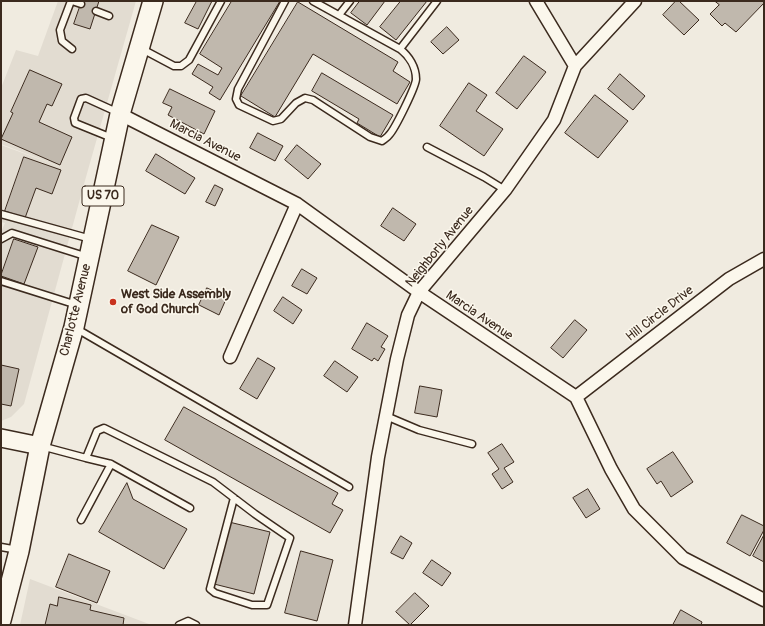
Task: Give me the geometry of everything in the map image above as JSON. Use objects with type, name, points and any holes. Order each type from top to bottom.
[{"type":"main road","name":"Charlotte Avenue","points":[[1,620],[10,549],[74,327],[120,114],[153,1]]},
{"type":"street","points":[[536,1],[575,66]]},
{"type":"street","name":"Neighborly Avenue","points":[[355,625],[378,457],[397,359],[408,314],[419,292],[505,190],[554,120],[575,66],[635,1]]},
{"type":"street","name":"Marcia Avenue","points":[[120,114],[297,204],[419,292],[576,397],[634,509],[683,558],[764,600]]},
{"type":"street","points":[[230,357],[297,204]]},
{"type":"street","name":"Hill Circle Drive","points":[[576,397],[729,279],[764,259]]},
{"type":"street","points":[[1,438],[40,446]]},
{"type":"lane","points":[[72,49],[62,41],[60,30],[72,1],[81,4]]},
{"type":"lane","points":[[139,47],[174,66],[181,66],[189,60],[221,1]]},
{"type":"lane","points":[[285,1],[238,90],[236,99],[239,105],[272,121],[281,119],[296,103],[305,98],[313,100],[370,137],[382,141],[389,135],[412,93],[416,79],[414,66],[407,54],[400,49],[313,1]]},
{"type":"lane","points":[[339,15],[350,1]]},
{"type":"lane","points":[[400,49],[437,1]]},
{"type":"lane","points":[[96,11],[109,16]]},
{"type":"lane","points":[[115,139],[74,123],[74,118],[81,99],[86,98],[120,114]]},
{"type":"lane","points":[[427,147],[484,177],[505,190]]},
{"type":"lane","points":[[1,214],[91,249]]},
{"type":"lane","points":[[1,239],[12,233],[91,249]]},
{"type":"lane","points":[[1,281],[78,305]]},
{"type":"lane","points":[[74,327],[349,487]]},
{"type":"lane","points":[[386,416],[419,430],[472,444]]},
{"type":"lane","points":[[86,458],[97,431],[104,428],[213,482],[290,538],[267,605],[252,605],[215,593],[210,589],[234,498]]},
{"type":"lane","points":[[40,446],[111,464],[190,508]]},
{"type":"lane","points":[[81,520],[111,464]]},
{"type":"lane","points":[[179,625],[188,621],[196,625]]},
{"type":"shaded area","points":[[58,1],[136,1],[24,404],[11,417],[1,421],[1,232],[5,223],[1,222],[1,145],[69,170],[1,144],[1,88],[16,50],[38,56]]},
{"type":"shaded area","points":[[30,579],[149,624],[20,625]]},
{"type":"building","points":[[82,1],[99,1],[90,29],[74,24]]},
{"type":"building","points":[[197,1],[212,1],[198,29],[185,23]]},
{"type":"building","points":[[232,1],[280,1],[220,100],[209,93],[213,87],[192,74],[198,64],[218,75],[222,68],[200,54]]},
{"type":"building","points":[[360,1],[385,1],[367,25],[351,13]]},
{"type":"building","points":[[401,1],[427,1],[396,40],[380,27]]},
{"type":"building","points":[[676,1],[679,1],[699,20],[684,35],[663,15]]},
{"type":"building","points":[[715,1],[764,1],[764,3],[736,32],[725,23],[722,26],[710,14],[719,5]]},
{"type":"building","points":[[298,2],[398,62],[393,71],[410,82],[397,104],[313,54],[275,117],[241,96]]},
{"type":"building","points":[[447,27],[459,40],[443,54],[431,42]]},
{"type":"building","points":[[524,56],[546,72],[517,109],[496,93]]},
{"type":"building","points":[[30,70],[62,84],[52,106],[47,104],[39,122],[72,137],[60,165],[1,139],[13,113],[11,112]]},
{"type":"building","points":[[322,73],[393,115],[380,137],[357,123],[359,119],[312,91]]},
{"type":"building","points":[[620,74],[645,96],[633,110],[608,89]]},
{"type":"building","points":[[469,83],[487,95],[476,111],[503,129],[484,156],[440,126]]},
{"type":"building","points":[[170,89],[215,111],[204,134],[168,115],[172,107],[163,103]]},
{"type":"building","points":[[595,95],[628,121],[598,158],[565,133]]},
{"type":"building","points":[[258,133],[283,146],[275,161],[250,148]]},
{"type":"building","points":[[297,145],[321,164],[308,179],[285,160]]},
{"type":"building","points":[[156,154],[195,178],[185,194],[146,171]]},
{"type":"building","points":[[24,157],[61,170],[52,194],[36,188],[25,218],[5,211]]},
{"type":"building","points":[[215,185],[223,189],[215,206],[206,202]]},
{"type":"building","points":[[393,208],[416,224],[404,241],[381,226]]},
{"type":"building","points":[[152,225],[179,237],[156,285],[128,271]]},
{"type":"building","points":[[14,239],[38,247],[24,284],[1,276]]},
{"type":"building","points":[[302,269],[317,278],[307,294],[292,286]]},
{"type":"building","points":[[207,288],[227,297],[219,315],[199,305]]},
{"type":"building","points":[[283,297],[302,310],[293,324],[274,311]]},
{"type":"building","points":[[575,320],[587,330],[563,358],[551,348]]},
{"type":"building","points":[[367,323],[388,336],[381,347],[385,349],[378,361],[374,358],[372,361],[352,349]]},
{"type":"building","points":[[258,358],[275,368],[257,399],[240,389]]},
{"type":"building","points":[[335,361],[358,377],[347,392],[324,376]]},
{"type":"building","points":[[1,365],[19,369],[11,406],[1,404]]},
{"type":"building","points":[[420,386],[442,390],[437,417],[415,413]]},
{"type":"building","points":[[184,407],[338,493],[332,504],[343,510],[330,533],[165,440]]},
{"type":"building","points":[[502,444],[514,462],[504,468],[513,482],[502,489],[492,474],[499,469],[488,453]]},
{"type":"building","points":[[673,452],[693,482],[671,497],[661,481],[657,484],[647,469]]},
{"type":"building","points":[[127,483],[133,499],[187,529],[164,569],[99,532]]},
{"type":"building","points":[[588,489],[600,509],[586,518],[573,498]]},
{"type":"building","points":[[742,515],[764,526],[764,530],[750,556],[727,543]]},
{"type":"building","points":[[229,522],[270,532],[254,594],[214,584]]},
{"type":"building","points":[[764,535],[764,562],[753,556]]},
{"type":"building","points":[[401,536],[412,543],[403,559],[391,553]]},
{"type":"building","points":[[301,551],[333,560],[317,621],[285,613]]},
{"type":"building","points":[[69,554],[110,571],[97,603],[56,587]]},
{"type":"building","points":[[432,560],[451,573],[442,586],[423,573]]},
{"type":"building","points":[[415,593],[429,606],[410,625],[396,612]]},
{"type":"building","points":[[59,597],[91,605],[90,610],[124,618],[123,625],[45,625],[50,604],[57,606]]},
{"type":"building","points":[[681,610],[702,622],[701,625],[673,625]]},
{"type":"place","name":"West Side Assembly of God Church","points":[[113,302]]}]
